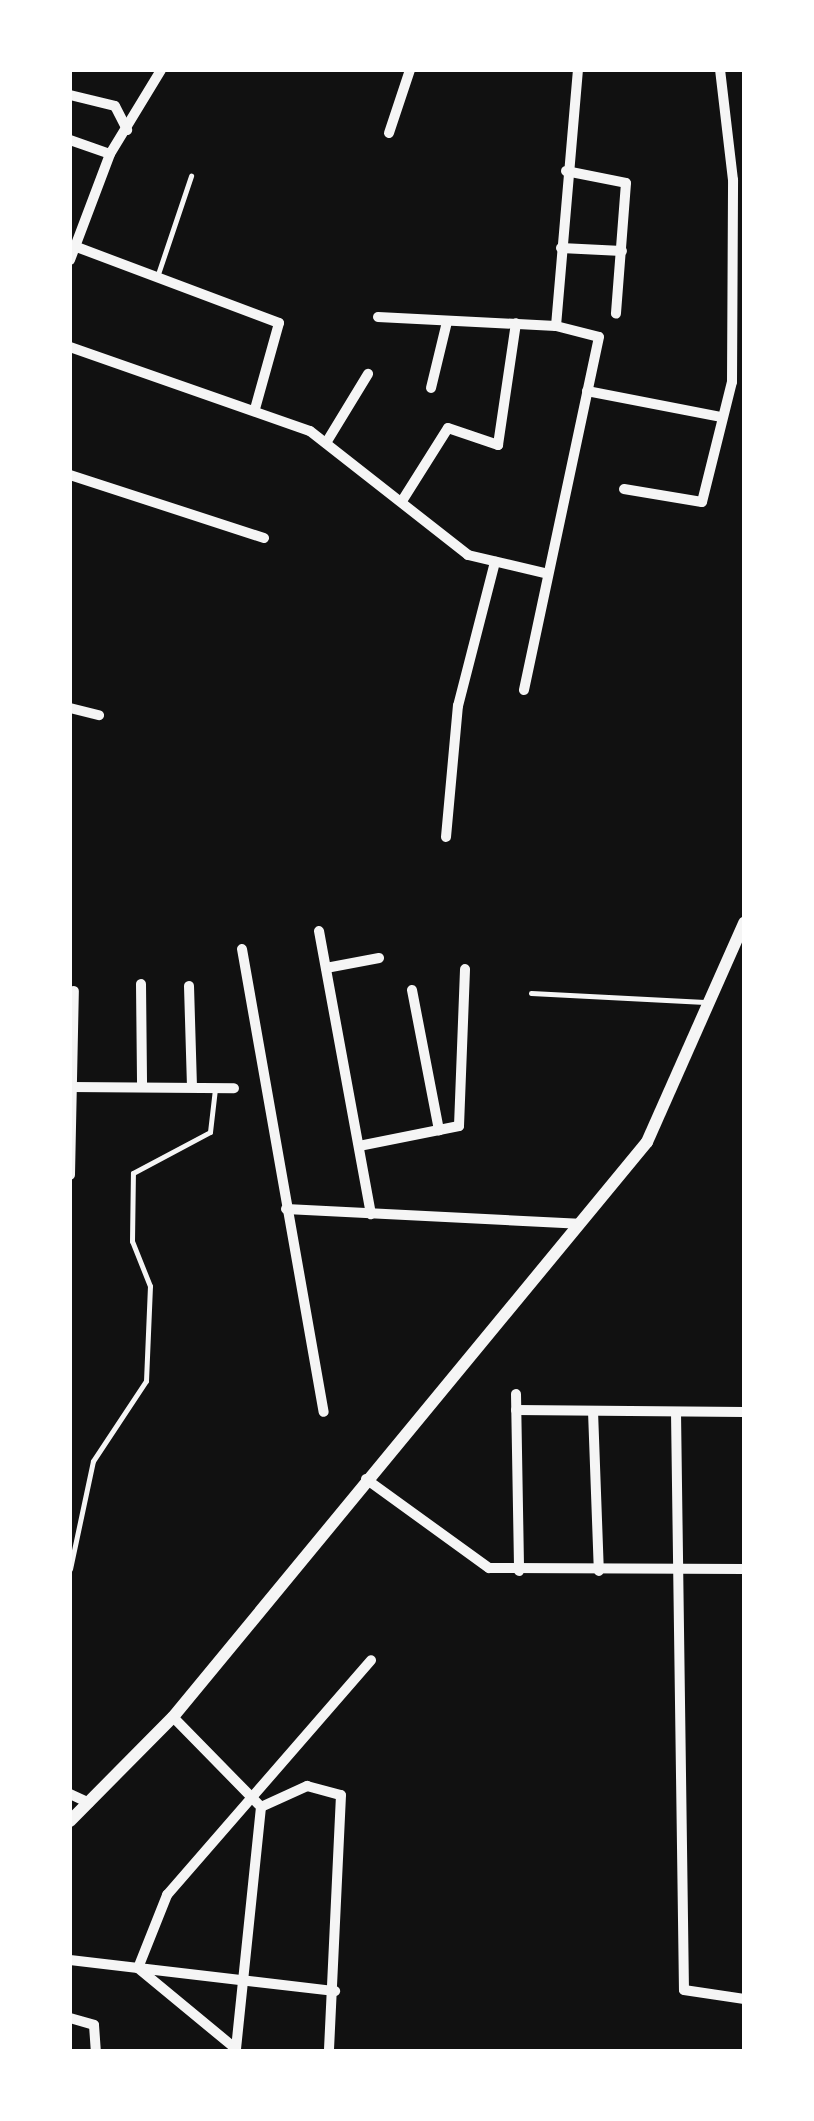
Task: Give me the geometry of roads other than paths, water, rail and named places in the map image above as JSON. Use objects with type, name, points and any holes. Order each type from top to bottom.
[{"type":"street","points":[[70,260],[75,226],[110,154],[161,70]]},
{"type":"street","points":[[389,133],[410,70]]},
{"type":"street","points":[[556,323],[566,170],[578,70]]},
{"type":"street","points":[[624,489],[702,502],[732,382],[732,168],[720,70]]},
{"type":"street","points":[[70,95],[114,106],[131,124]]},
{"type":"street","points":[[70,140],[110,154]]},
{"type":"street","points":[[566,170],[624,178],[616,314]]},
{"type":"street","points":[[74,246],[283,327],[255,409]]},
{"type":"street","points":[[561,248],[622,251]]},
{"type":"street","points":[[378,316],[447,322],[556,323],[597,333],[524,690]]},
{"type":"street","points":[[430,388],[447,322]]},
{"type":"street","points":[[402,501],[448,428],[498,445],[516,323]]},
{"type":"street","points":[[70,347],[255,409],[326,443],[462,551],[546,573]]},
{"type":"street","points":[[326,443],[368,374]]},
{"type":"street","points":[[587,392],[722,417]]},
{"type":"street","points":[[70,475],[264,538]]},
{"type":"street","points":[[446,837],[456,715],[495,562]]},
{"type":"street","points":[[70,708],[99,716]]},
{"type":"street","points":[[70,1821],[173,1717],[646,1142],[705,1002],[744,923]]},
{"type":"street","points":[[318,931],[372,1214]]},
{"type":"street","points":[[242,949],[324,1412]]},
{"type":"street","points":[[326,968],[379,958]]},
{"type":"street","points":[[359,1146],[438,1130],[462,1120],[466,968]]},
{"type":"street","points":[[141,984],[142,1088]]},
{"type":"street","points":[[189,986],[192,1088]]},
{"type":"street","points":[[412,990],[438,1130]]},
{"type":"street","points":[[70,1175],[74,992]]},
{"type":"street","points":[[72,1088],[234,1088]]},
{"type":"street","points":[[286,1209],[579,1224]]},
{"type":"street","points":[[516,1394],[519,1571]]},
{"type":"street","points":[[516,1410],[744,1412]]},
{"type":"street","points":[[593,1411],[599,1571]]},
{"type":"street","points":[[676,1412],[684,1990],[744,1999]]},
{"type":"street","points":[[366,1479],[489,1568],[744,1569]]},
{"type":"street","points":[[138,1968],[167,1895],[257,1802],[371,1660]]},
{"type":"street","points":[[173,1717],[257,1802],[236,2050]]},
{"type":"street","points":[[257,1802],[307,1786],[342,1796],[329,2051]]},
{"type":"street","points":[[70,1794],[89,1803]]},
{"type":"street","points":[[70,1960],[334,1991]]},
{"type":"street","points":[[138,1968],[236,2050]]},
{"type":"street","points":[[70,2018],[94,2025],[96,2051]]},
{"type":"lane","points":[[157,277],[191,176]]},
{"type":"lane","points":[[531,992],[705,1002]]},
{"type":"lane","points":[[70,1569],[93,1461],[146,1381],[150,1286],[132,1241],[133,1174],[210,1132],[215,1088]]}]
